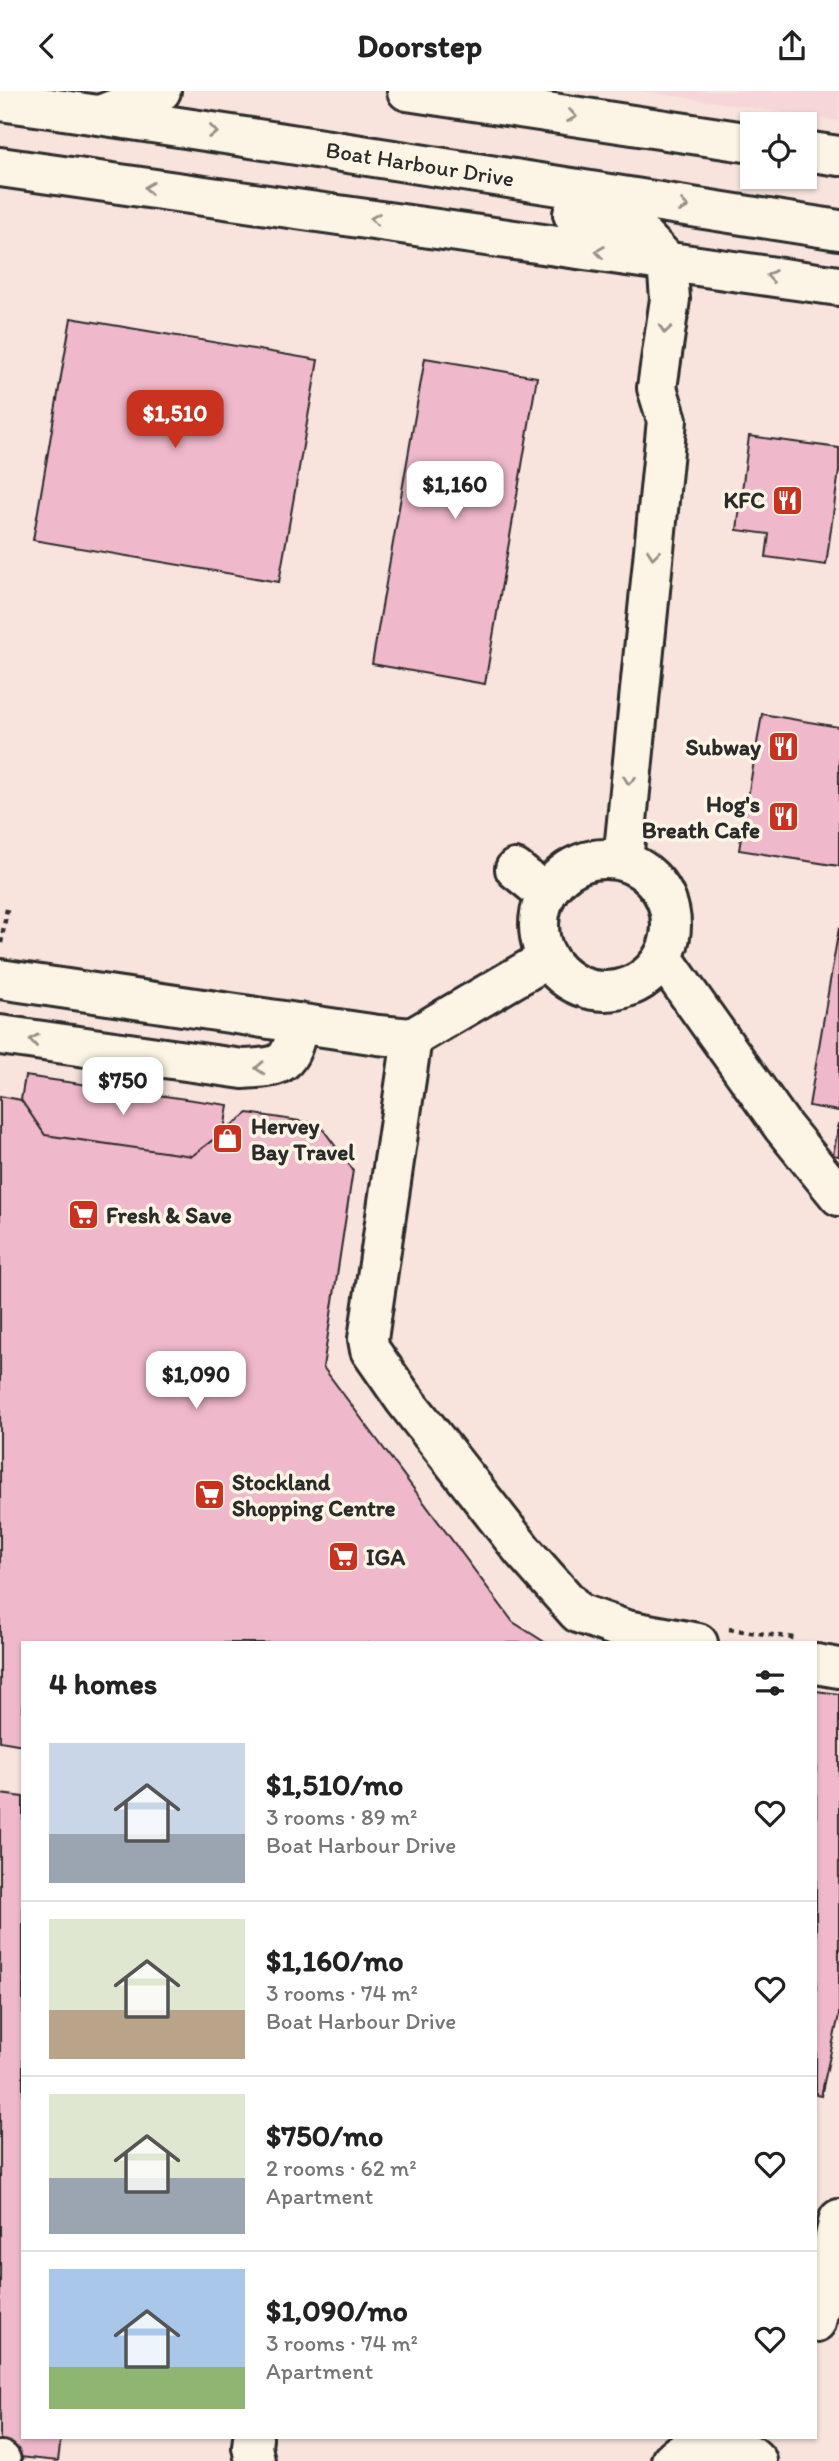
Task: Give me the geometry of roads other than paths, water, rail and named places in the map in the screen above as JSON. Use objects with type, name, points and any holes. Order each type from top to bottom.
[{"type":"main road","points":[[100,115],[161,91]]},
{"type":"main road","points":[[408,91],[522,99],[740,141]]},
{"type":"main road","name":"Boat Harbour Drive","points":[[0,101],[351,152],[423,166],[839,230]]},
{"type":"main road","points":[[817,153],[839,156]]},
{"type":"main road","points":[[423,166],[495,201],[623,223],[640,233],[667,261],[670,299],[657,388],[667,420],[622,861]]},
{"type":"main road","points":[[0,167],[839,286]]},
{"type":"main road","points":[[600,859],[622,861],[643,871],[659,886],[669,906],[670,944],[651,974],[634,985],[615,991],[595,992],[576,986],[559,975],[547,959],[539,938],[538,915],[545,894],[559,876],[578,864],[600,859]]},
{"type":"main road","points":[[515,869],[545,894]]},
{"type":"main road","points":[[663,958],[783,1128],[839,1196]]},
{"type":"main road","points":[[0,979],[412,1038],[547,959]]},
{"type":"main road","points":[[0,1035],[243,1069],[275,1067],[292,1052],[299,1023]]},
{"type":"main road","points":[[412,1038],[368,1339],[370,1350],[404,1399],[523,1551],[578,1613],[626,1630],[709,1635]]},
{"type":"main road","points":[[817,1655],[839,1668]]},
{"type":"main road","points":[[817,2206],[839,2209]]},
{"type":"main road","points":[[817,2318],[839,2219]]},
{"type":"main road","points":[[253,2439],[255,2461]]},
{"type":"main road","points":[[671,2461],[694,2447],[714,2444],[760,2452]]},
{"type":"place","name":"KFC","points":[[788,500]]},
{"type":"place","name":"Subway","points":[[784,747]]},
{"type":"place","name":"Hog's Breath Cafe","points":[[783,817]]},
{"type":"place","name":"Hervey Bay Travel","points":[[228,1139]]},
{"type":"place","name":"Fresh & Save","points":[[83,1215]]},
{"type":"place","name":"Stockland Shopping Centre","points":[[209,1495]]},
{"type":"place","name":"IGA","points":[[343,1557]]}]
